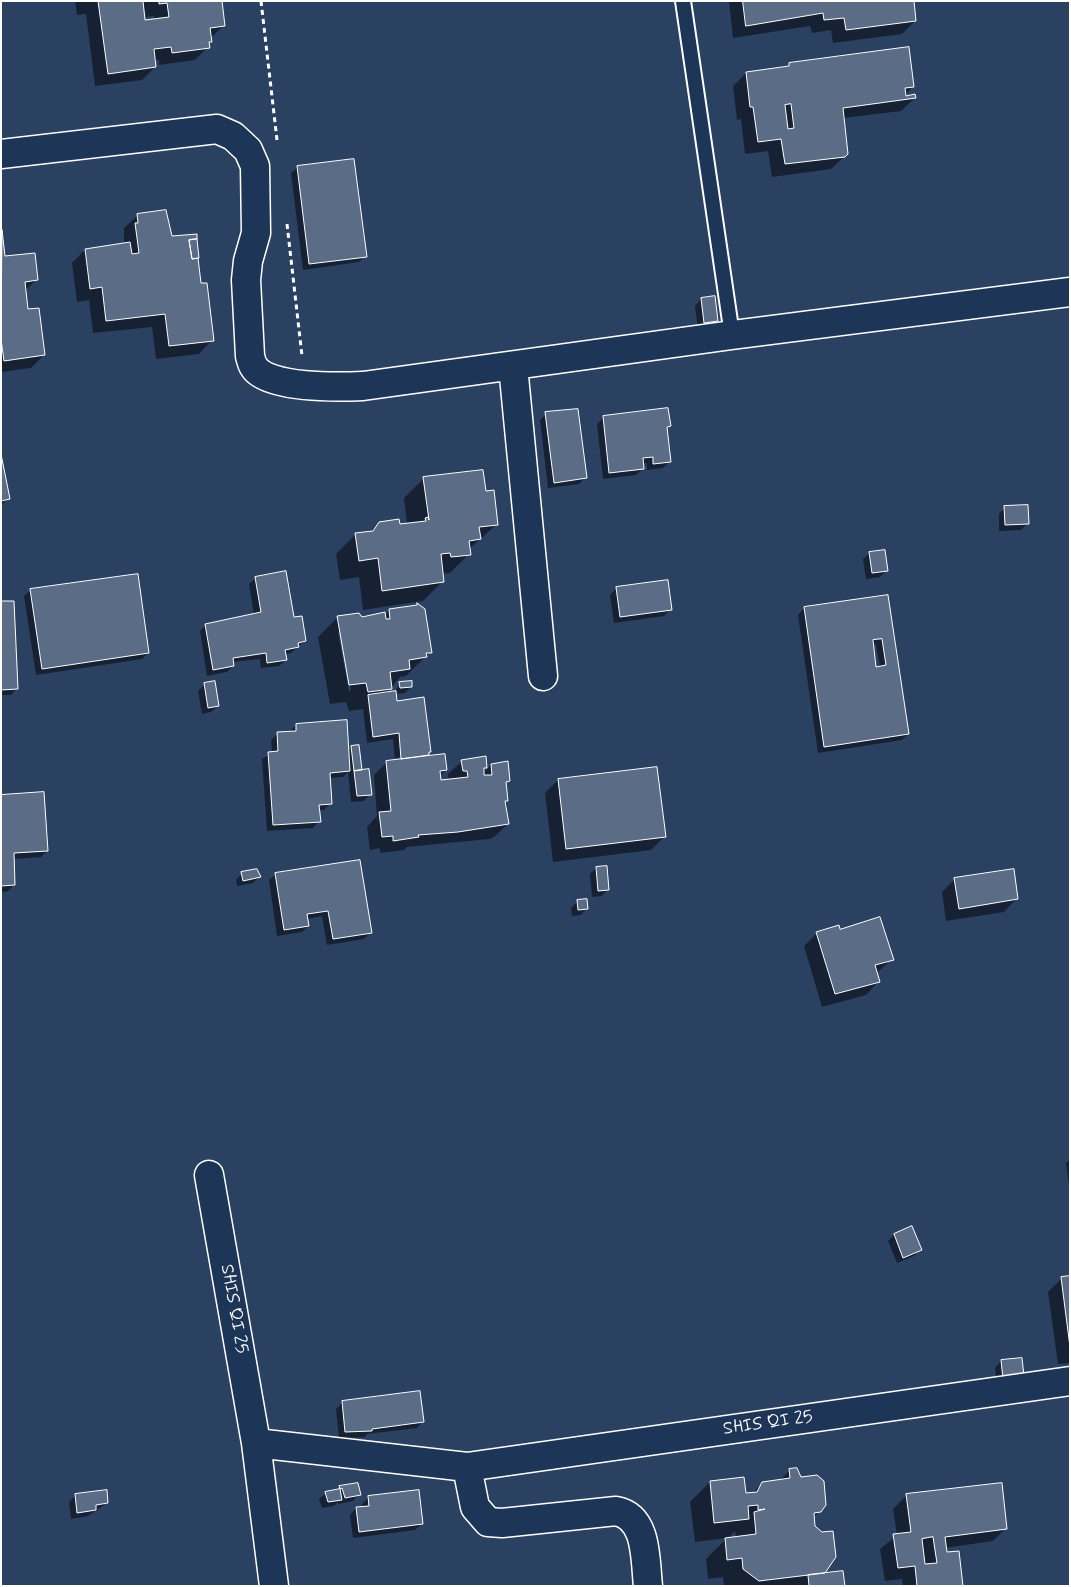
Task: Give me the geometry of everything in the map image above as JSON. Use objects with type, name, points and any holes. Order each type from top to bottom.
[{"type":"street","points":[[1,154],[217,129],[233,136],[248,150],[255,166],[256,234],[248,261],[246,280],[250,356],[254,368],[262,374],[273,379],[305,384],[363,386],[732,335],[1070,292]]},
{"type":"street","points":[[513,366],[543,676]]},
{"type":"street","name":"SHIS QI 25","points":[[209,1175],[256,1443],[274,1586]]},
{"type":"street","name":"SHIS QI 25","points":[[256,1443],[467,1467],[1070,1381]]},
{"type":"street","points":[[467,1467],[475,1507],[488,1522],[502,1524],[616,1511],[625,1513],[635,1520],[640,1529],[648,1586]]},
{"type":"lane","points":[[683,1],[732,335]]},
{"type":"building","points":[[98,1],[143,1],[145,20],[169,17],[167,3],[159,4],[159,1],[222,1],[225,26],[210,28],[212,42],[209,42],[210,48],[172,53],[171,47],[154,49],[156,67],[108,74]]},
{"type":"building","points":[[743,1],[914,1],[916,21],[846,30],[844,18],[824,20],[823,13],[746,26]]},
{"type":"building","points":[[909,47],[914,87],[905,88],[906,96],[915,94],[916,98],[843,108],[848,154],[845,157],[785,164],[781,139],[758,142],[753,107],[750,107],[746,72],[789,66],[789,63]],"holes":[[[791,104],[794,128],[788,129],[785,105]]]},
{"type":"building","points":[[354,159],[367,257],[309,264],[297,166]]},
{"type":"building","points":[[166,210],[172,236],[197,234],[197,239],[189,240],[192,259],[198,258],[201,283],[207,283],[214,341],[169,346],[165,314],[106,321],[102,287],[90,289],[85,249],[130,242],[132,254],[139,253],[135,223],[138,223],[137,214]]},
{"type":"building","points":[[2,230],[5,256],[35,253],[38,280],[25,282],[28,309],[39,308],[45,355],[4,361],[1,339]]},
{"type":"building","points":[[197,239],[199,258],[192,259],[189,240]]},
{"type":"building","points":[[715,296],[718,321],[704,323],[701,298]]},
{"type":"building","points":[[668,408],[671,426],[667,427],[671,462],[653,464],[653,457],[643,458],[644,469],[609,473],[603,416]]},
{"type":"building","points":[[578,409],[587,478],[554,483],[545,412]]},
{"type":"building","points":[[1,454],[10,499],[1,501]]},
{"type":"building","points":[[483,470],[486,491],[494,490],[498,525],[479,527],[481,539],[469,541],[471,555],[451,557],[450,553],[441,554],[444,582],[382,591],[378,558],[359,561],[355,533],[373,531],[379,522],[399,519],[400,524],[426,521],[425,518],[428,517],[429,520],[423,477]]},
{"type":"building","points":[[1028,505],[1029,524],[1005,525],[1004,506]]},
{"type":"building","points":[[885,550],[888,571],[872,573],[869,552]]},
{"type":"building","points":[[286,571],[294,617],[302,616],[306,641],[298,643],[299,647],[285,650],[287,660],[267,663],[266,653],[233,658],[234,666],[213,670],[205,624],[261,612],[255,577]]},
{"type":"building","points":[[138,574],[149,653],[42,669],[30,589]]},
{"type":"building","points":[[668,580],[672,610],[620,617],[616,587]]},
{"type":"building","points":[[888,595],[909,734],[824,747],[804,607]],"holes":[[[882,639],[886,665],[876,667],[873,640]]]},
{"type":"building","points":[[1,601],[14,601],[18,689],[1,690]]},
{"type":"building","points":[[417,603],[425,609],[432,653],[426,653],[427,657],[409,660],[410,669],[390,672],[392,689],[368,692],[366,683],[349,685],[337,616],[359,613],[362,617],[385,612],[386,619],[390,619],[389,609],[417,605]]},
{"type":"building","points":[[215,681],[219,706],[208,708],[204,683]]},
{"type":"building","points":[[412,681],[412,687],[400,688],[399,682]]},
{"type":"building","points":[[396,691],[397,701],[424,697],[431,752],[429,752],[429,755],[401,759],[399,733],[373,737],[368,695]]},
{"type":"building","points":[[347,720],[350,771],[330,773],[332,804],[319,805],[321,822],[273,825],[268,752],[278,751],[277,732],[296,731],[296,724]]},
{"type":"building","points":[[359,745],[362,770],[354,771],[351,746]]},
{"type":"building","points":[[445,754],[447,770],[440,771],[441,780],[468,777],[467,771],[463,771],[461,760],[486,756],[487,768],[484,768],[484,775],[492,775],[491,764],[508,761],[510,781],[506,782],[508,801],[505,801],[509,824],[458,832],[418,835],[419,837],[393,841],[393,836],[382,837],[379,812],[391,811],[386,761]]},
{"type":"building","points":[[657,767],[666,837],[566,849],[558,779]]},
{"type":"building","points":[[369,769],[372,795],[357,796],[354,771]]},
{"type":"building","points":[[44,792],[48,851],[14,853],[15,885],[1,886],[1,795]]},
{"type":"building","points":[[360,860],[372,933],[333,939],[328,911],[307,914],[309,926],[284,930],[275,873]]},
{"type":"building","points":[[607,866],[609,890],[598,891],[596,867]]},
{"type":"building","points":[[257,869],[261,877],[243,881],[241,872]]},
{"type":"building","points":[[1014,869],[1018,899],[959,909],[954,878]]},
{"type":"building","points":[[587,899],[588,909],[578,910],[577,900]]},
{"type":"building","points":[[880,917],[894,960],[875,965],[880,982],[835,994],[816,932],[839,925],[840,929]]},
{"type":"building","points":[[912,1226],[922,1250],[903,1258],[894,1234]]},
{"type":"building","points":[[1070,1276],[1070,1347],[1061,1277]]},
{"type":"building","points":[[1022,1358],[1024,1376],[1003,1379],[1001,1360]]},
{"type":"building","points":[[420,1391],[424,1422],[372,1429],[372,1431],[345,1432],[342,1401]]},
{"type":"building","points":[[797,1468],[801,1477],[817,1475],[824,1481],[826,1505],[821,1512],[814,1513],[815,1526],[822,1532],[833,1531],[836,1557],[825,1573],[759,1581],[743,1569],[742,1558],[727,1560],[725,1538],[756,1534],[754,1512],[765,1509],[758,1510],[758,1505],[748,1506],[749,1519],[714,1523],[710,1481],[744,1477],[746,1493],[757,1492],[762,1482],[790,1478],[789,1469]]},
{"type":"building","points":[[358,1483],[361,1495],[345,1498],[342,1488],[340,1489],[339,1486]]},
{"type":"building","points":[[1002,1483],[1007,1529],[945,1537],[947,1552],[959,1551],[963,1586],[917,1586],[915,1566],[898,1568],[893,1534],[911,1532],[906,1494]],"holes":[[[933,1537],[937,1563],[925,1564],[922,1539]]]},
{"type":"building","points":[[340,1489],[342,1500],[328,1502],[325,1492]]},
{"type":"building","points":[[107,1490],[108,1503],[96,1505],[96,1510],[77,1513],[75,1494]]},
{"type":"building","points":[[419,1490],[423,1524],[359,1532],[356,1507],[369,1506],[368,1496]]},
{"type":"building","points":[[843,1571],[845,1586],[809,1586],[808,1575]]}]
